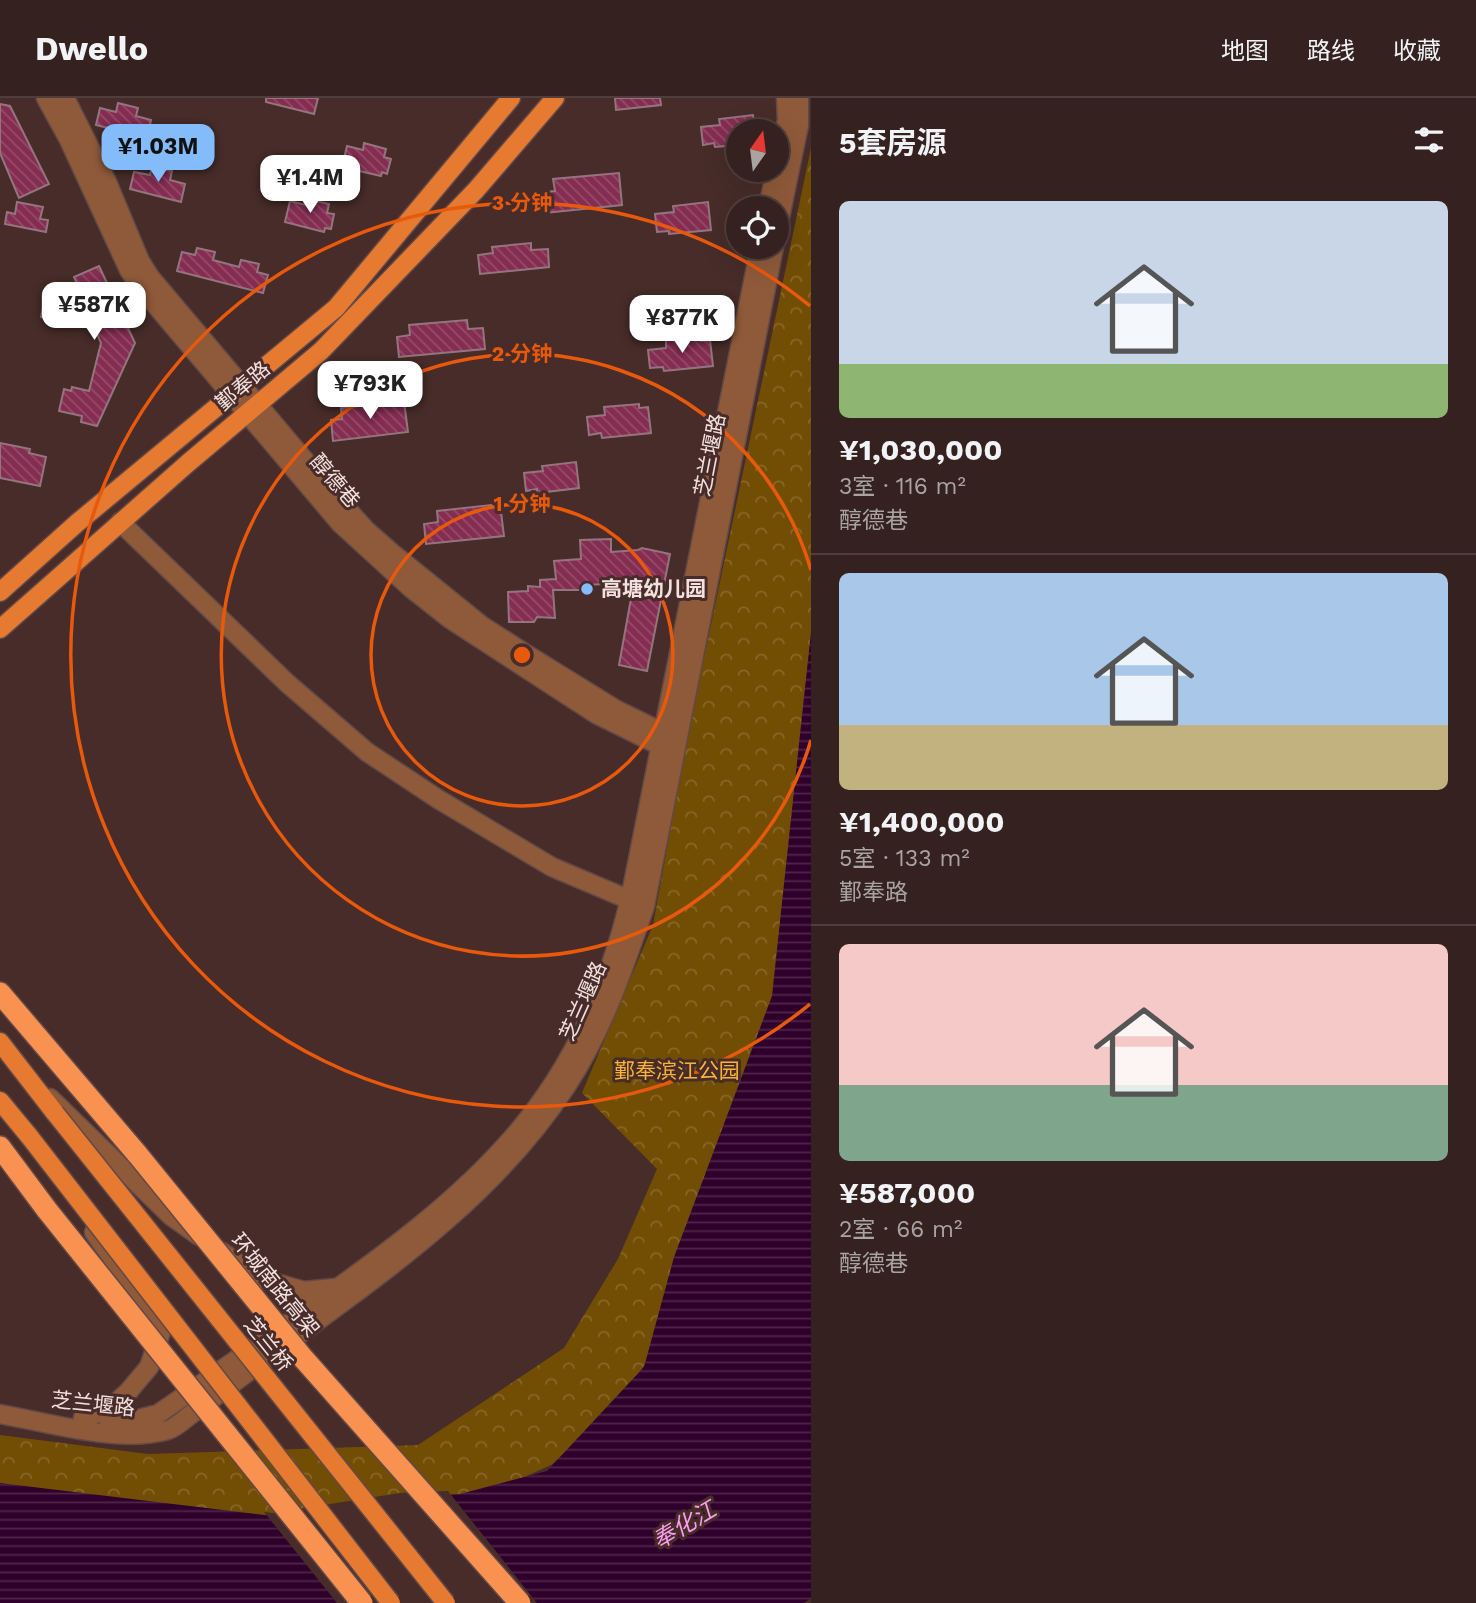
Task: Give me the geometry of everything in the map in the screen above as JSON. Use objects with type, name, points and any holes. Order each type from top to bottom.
[{"type":"highway","name":"环城南路高架","points":[[0,993],[113,1125],[303,1359],[520,1603]]},
{"type":"highway","points":[[0,1147],[47,1210],[362,1603]]},
{"type":"main road","name":"鄞奉路","points":[[0,592],[236,389],[337,308],[511,98]]},
{"type":"main road","name":"鄞奉路","points":[[0,629],[120,522],[321,351],[476,190],[555,98]]},
{"type":"main road","name":"芝兰桥","points":[[0,1042],[446,1603]]},
{"type":"main road","points":[[0,1101],[391,1603]]},
{"type":"street","name":"醇德巷","points":[[46,98],[69,140],[129,270],[149,297],[236,389]]},
{"type":"street","name":"醇德巷","points":[[65,98],[107,182],[140,261],[150,277],[340,523],[450,619],[596,714],[669,743]]},
{"type":"street","points":[[786,98],[787,119]]},
{"type":"street","points":[[784,196],[799,125],[799,98]]},
{"type":"street","name":"芝兰堰路","points":[[669,743],[758,259]]},
{"type":"street","name":"芝兰堰路","points":[[0,1415],[99,1432],[126,1434],[170,1430],[370,1282],[430,1234],[489,1182],[530,1137],[568,1085],[615,994],[637,903],[771,259]]},
{"type":"street","points":[[120,522],[286,683],[367,752],[438,799],[552,867],[637,903]]},
{"type":"street","name":"芝兰堰路","points":[[0,1402],[83,1418],[127,1422],[158,1414],[337,1288],[443,1208],[515,1135],[548,1092],[594,1009],[637,903]]},
{"type":"street","points":[[19,1066],[171,1216],[226,1255],[260,1278],[304,1291],[337,1288]]},
{"type":"street","points":[[29,1136],[162,1329],[149,1367],[128,1392],[109,1409],[83,1418]]},
{"type":"green space","name":"鄞奉滨江公园","points":[[811,148],[811,674],[785,929],[759,1075],[663,1337],[618,1405],[551,1465],[475,1499],[222,1519],[0,1488],[0,1435],[148,1454],[418,1445],[564,1348],[618,1259],[657,1169],[582,1093],[653,925],[686,744]]},
{"type":"water","name":"奉化江","points":[[811,632],[811,1598],[804,1603],[0,1603],[0,1483],[273,1516],[401,1497],[460,1494],[547,1471],[644,1367],[674,1257],[772,996]]},
{"type":"pier","points":[[448,1491],[537,1603],[337,1603],[264,1512],[273,1513],[400,1493]]},
{"type":"building","points":[[266,98],[318,98],[314,114],[266,102]]},
{"type":"building","points":[[615,98],[660,98],[661,105],[616,110]]},
{"type":"building","points":[[118,103],[138,108],[136,116],[151,120],[147,138],[96,125],[100,108],[116,112]]},
{"type":"building","points":[[0,104],[10,106],[49,184],[19,198],[0,153]]},
{"type":"building","points":[[753,115],[754,119],[726,119],[726,146],[715,147],[714,143],[703,145],[701,127],[720,125],[719,119]]},
{"type":"building","points":[[364,143],[386,149],[384,157],[391,159],[387,174],[382,172],[381,176],[342,167],[347,146],[363,150]]},
{"type":"building","points":[[152,166],[172,171],[170,180],[185,184],[181,202],[130,189],[134,172],[150,175]]},
{"type":"building","points":[[619,173],[622,205],[545,213],[543,192],[555,191],[553,179]]},
{"type":"building","points":[[307,199],[329,204],[327,213],[334,214],[331,229],[325,228],[324,232],[285,222],[290,201],[306,205]]},
{"type":"building","points":[[17,202],[43,207],[40,219],[48,220],[46,232],[5,224],[7,212],[15,214]]},
{"type":"building","points":[[708,202],[711,230],[669,234],[669,231],[657,232],[655,214],[674,212],[673,206]]},
{"type":"building","points":[[531,243],[531,250],[548,249],[549,267],[480,274],[478,255],[493,253],[492,247]]},
{"type":"building","points":[[197,248],[215,252],[213,260],[239,267],[241,260],[259,264],[257,272],[268,275],[263,293],[177,271],[182,252],[195,255]]},
{"type":"building","points":[[99,266],[135,343],[97,426],[81,422],[82,416],[59,411],[64,389],[71,391],[72,387],[89,391],[101,343],[95,329],[41,317],[44,304],[50,305],[53,293],[84,300],[74,277]]},
{"type":"building","points":[[467,320],[468,329],[483,328],[485,349],[399,357],[397,337],[410,335],[409,325]]},
{"type":"building","points":[[700,337],[701,341],[710,340],[713,366],[664,371],[663,367],[650,368],[648,350],[666,348],[666,340]]},
{"type":"building","points":[[404,401],[408,432],[333,441],[331,420],[342,419],[341,408]]},
{"type":"building","points":[[639,404],[639,408],[648,407],[651,433],[602,438],[601,433],[589,435],[587,417],[605,415],[604,407]]},
{"type":"building","points":[[0,443],[30,449],[29,453],[46,457],[40,486],[0,478]]},
{"type":"building","points":[[576,462],[579,488],[537,493],[537,489],[526,491],[524,473],[543,471],[542,466]]},
{"type":"building","points":[[500,504],[504,536],[426,544],[424,524],[438,522],[437,511]]},
{"type":"building","points":[[611,539],[611,552],[642,548],[670,554],[647,671],[619,665],[634,582],[588,585],[582,590],[553,590],[555,618],[537,617],[534,622],[509,622],[508,592],[528,591],[528,586],[540,587],[540,580],[556,579],[554,561],[581,559],[580,540]]},
{"type":"place","name":"高塘幼儿园","points":[[587,589]]}]
